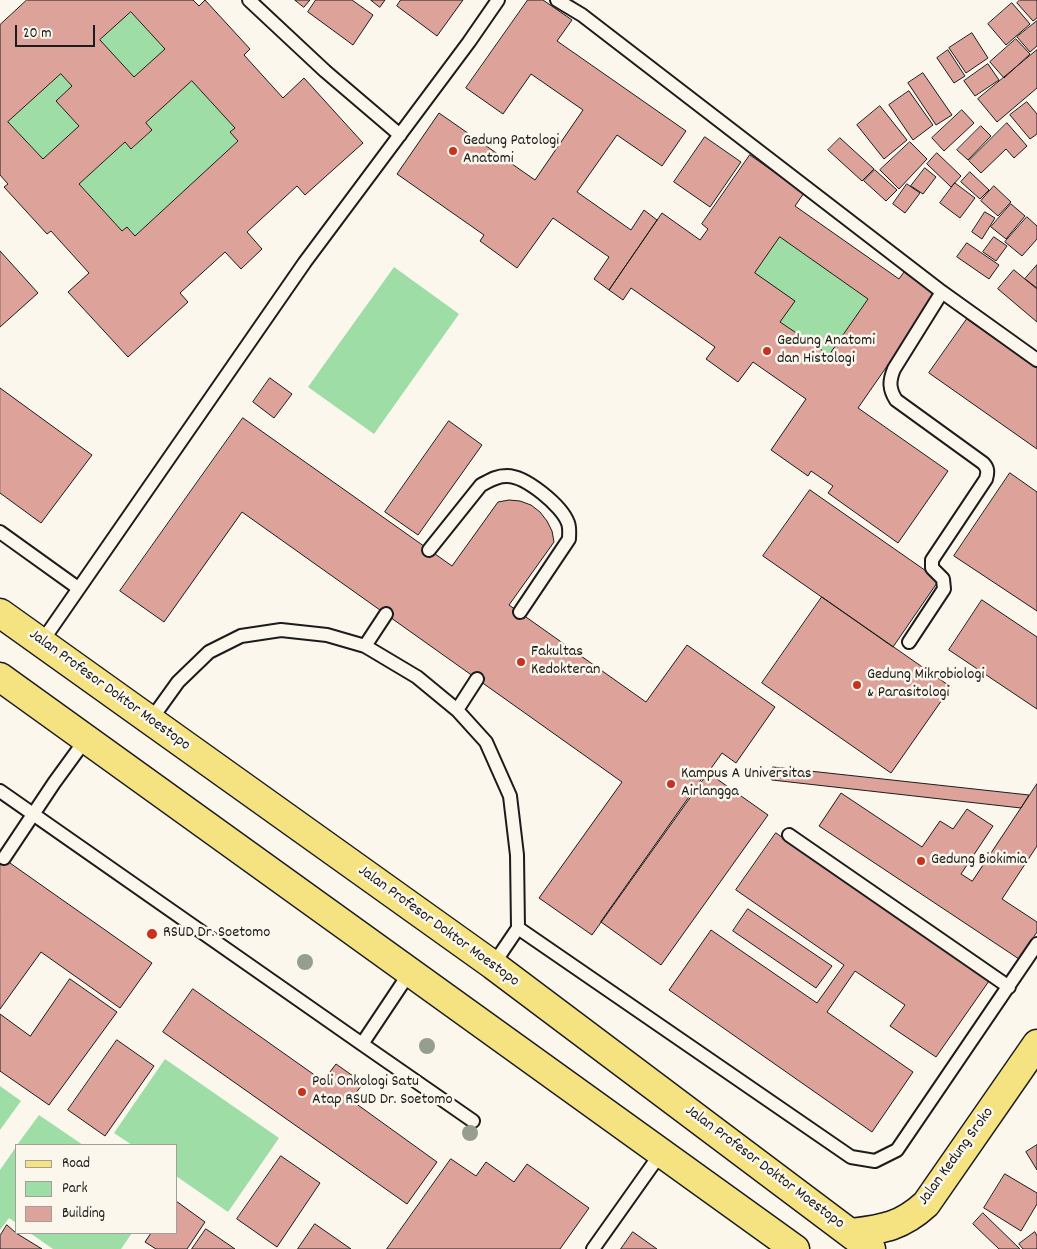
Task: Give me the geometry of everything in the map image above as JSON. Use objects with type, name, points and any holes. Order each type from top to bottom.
[{"type":"main road","name":"Jalan Profesor Doktor Moestopo","points":[[0,612],[493,965],[862,1241]]},
{"type":"main road","points":[[0,677],[795,1249]]},
{"type":"main road","name":"Jalan Kedung Sroko","points":[[862,1241],[880,1229],[898,1224],[913,1216],[926,1204],[1037,1044]]},
{"type":"lane","points":[[249,0],[324,71],[400,135]]},
{"type":"lane","points":[[41,643],[304,262],[470,42],[498,0]]},
{"type":"lane","points":[[557,0],[582,15],[942,292],[1037,360]]},
{"type":"lane","points":[[909,642],[944,590],[943,580],[932,568],[932,560],[988,474],[988,470],[983,463],[896,400],[890,391],[890,381],[894,369],[942,292]]},
{"type":"lane","points":[[429,550],[481,485],[492,479],[507,476],[523,480],[559,508],[569,524],[569,538],[520,612]]},
{"type":"lane","points":[[0,532],[78,588]]},
{"type":"lane","points":[[365,646],[386,614]]},
{"type":"lane","points":[[150,721],[178,682],[209,652],[241,636],[281,630],[327,635],[365,646],[417,677],[457,710],[486,742],[510,796],[516,855],[518,928],[493,965]]},
{"type":"lane","points":[[457,710],[477,679]]},
{"type":"lane","points":[[4,858],[86,739]]},
{"type":"lane","points":[[0,791],[472,1121]]},
{"type":"lane","points":[[789,835],[1009,987]]},
{"type":"lane","points":[[518,928],[851,1157],[875,1161],[897,1150],[1037,944]]},
{"type":"lane","points":[[362,1044],[410,972]]},
{"type":"lane","points":[[593,1249],[661,1153]]},
{"type":"green space","points":[[131,12],[165,49],[134,77],[100,40]]},
{"type":"green space","points":[[61,74],[72,86],[56,101],[79,126],[43,159],[8,122]]},
{"type":"green space","points":[[192,81],[235,128],[230,132],[238,141],[135,236],[127,227],[122,231],[79,184],[125,142],[132,149],[152,130],[146,123]]},
{"type":"green space","points":[[780,237],[868,299],[829,355],[780,322],[755,273]]},
{"type":"green space","points":[[394,267],[459,314],[374,434],[308,387]]},
{"type":"green space","points":[[165,1059],[279,1138],[228,1212],[178,1177],[178,1144],[130,1144],[114,1133]]},
{"type":"green space","points":[[0,1086],[21,1101],[0,1130]]},
{"type":"green space","points":[[39,1115],[82,1144],[18,1144]]},
{"type":"green space","points":[[15,1148],[15,1222],[9,1218],[0,1230],[0,1170]]},
{"type":"green space","points":[[31,1234],[131,1234],[121,1249],[53,1249]]},
{"type":"building","points":[[27,0],[193,0],[199,6],[205,0],[250,49],[244,55],[283,98],[304,78],[363,143],[305,195],[297,186],[247,232],[262,249],[241,269],[225,252],[180,293],[188,302],[128,357],[68,292],[89,273],[51,231],[47,234],[4,187],[8,184],[0,175],[0,25]],"holes":[[[131,12],[165,49],[134,77],[100,40]],[[61,74],[72,86],[56,101],[79,126],[43,159],[8,122]],[[192,81],[235,128],[230,132],[238,141],[135,236],[127,227],[122,231],[79,184],[125,142],[131,149],[152,130],[146,123]]]},
{"type":"building","points":[[295,0],[310,0],[304,7]]},
{"type":"building","points":[[316,0],[352,0],[373,15],[353,45],[308,12]]},
{"type":"building","points":[[371,0],[385,0],[380,7]]},
{"type":"building","points":[[401,0],[463,0],[437,36],[397,6]]},
{"type":"building","name":"Gedung Patologi Anatomi","points":[[528,0],[543,0],[572,20],[557,41],[686,131],[662,166],[617,135],[577,192],[631,230],[644,210],[657,220],[609,290],[594,279],[609,257],[553,218],[517,268],[480,241],[484,235],[397,174],[439,113],[535,180],[583,110],[531,74],[503,114],[466,88]]},
{"type":"building","points":[[1020,0],[1037,0],[1037,18],[1033,21],[1017,3]]},
{"type":"building","points":[[1012,3],[1030,24],[1006,45],[988,24]]},
{"type":"building","points":[[1037,21],[1037,46],[1030,52],[1017,37]]},
{"type":"building","points":[[972,33],[988,58],[966,73],[949,48]]},
{"type":"building","points":[[1016,39],[1030,54],[1004,78],[990,62]]},
{"type":"building","points":[[948,50],[965,76],[954,83],[937,58]]},
{"type":"building","points":[[1037,50],[1037,88],[997,122],[978,99]]},
{"type":"building","points":[[988,64],[999,80],[975,96],[964,81]]},
{"type":"building","points":[[923,73],[952,115],[936,125],[908,83]]},
{"type":"building","points":[[909,91],[933,125],[913,140],[889,105]]},
{"type":"building","points":[[1027,102],[1037,114],[1037,134],[1030,139],[1010,115]]},
{"type":"building","points":[[880,106],[907,140],[884,159],[857,125]]},
{"type":"building","points":[[962,110],[974,123],[944,151],[932,138]]},
{"type":"building","points":[[1007,123],[1027,146],[1014,158],[1006,149],[981,173],[969,161]]},
{"type":"building","points":[[981,126],[991,136],[968,160],[957,150]]},
{"type":"building","points":[[705,137],[741,162],[710,207],[674,182]]},
{"type":"building","points":[[840,138],[874,169],[862,181],[828,150]]},
{"type":"building","points":[[910,142],[927,159],[899,189],[880,170]]},
{"type":"building","points":[[937,153],[961,176],[951,187],[927,164]]},
{"type":"building","name":"Gedung Anatomi dan Histologi","points":[[750,155],[804,193],[795,206],[899,279],[904,272],[937,294],[858,408],[948,471],[898,543],[828,493],[833,486],[811,471],[808,476],[771,450],[806,399],[753,362],[738,382],[706,359],[715,347],[631,288],[623,300],[609,290],[662,213],[700,240],[708,229],[702,224]],"holes":[[[780,237],[868,299],[829,355],[780,322],[795,301],[755,273]]]},
{"type":"building","points":[[925,168],[936,177],[923,194],[911,186]]},
{"type":"building","points":[[875,170],[897,190],[886,201],[864,181]]},
{"type":"building","points":[[970,172],[989,190],[980,199],[961,182]]},
{"type":"building","points":[[955,183],[975,198],[960,218],[940,203]]},
{"type":"building","points":[[907,184],[920,193],[905,213],[893,204]]},
{"type":"building","points":[[994,186],[1011,202],[998,216],[981,201]]},
{"type":"building","points":[[1011,204],[1025,216],[1006,239],[991,227]]},
{"type":"building","points":[[985,212],[995,218],[982,239],[972,232]]},
{"type":"building","points":[[1027,217],[1037,226],[1037,239],[1022,256],[1005,242]]},
{"type":"building","points":[[994,237],[1007,246],[996,261],[983,252]]},
{"type":"building","points":[[967,243],[999,265],[989,279],[957,257]]},
{"type":"building","points":[[0,251],[38,293],[0,327]]},
{"type":"building","points":[[1037,265],[1037,288],[1025,279]]},
{"type":"building","points":[[1014,270],[1037,289],[1037,322],[998,289]]},
{"type":"building","points":[[967,319],[1037,368],[1037,449],[929,373]]},
{"type":"building","points":[[270,378],[292,394],[274,418],[253,402]]},
{"type":"building","points":[[0,388],[92,455],[41,523],[0,493]]},
{"type":"building","name":"Fakultas Kedokteran","points":[[243,418],[452,566],[498,502],[520,501],[531,505],[547,521],[552,531],[554,542],[509,605],[646,702],[687,645],[775,707],[736,763],[722,753],[592,935],[539,898],[622,782],[242,512],[164,622],[120,591]]},
{"type":"building","points":[[449,421],[482,445],[418,535],[385,512]]},
{"type":"building","points":[[1010,473],[1037,492],[1037,611],[954,556]]},
{"type":"building","points":[[810,490],[939,580],[893,647],[763,556]]},
{"type":"building","name":"Gedung Mikrobiologi & Parasitologi","points":[[822,597],[951,687],[891,773],[762,683]]},
{"type":"building","points":[[982,600],[1037,637],[1037,709],[949,650]]},
{"type":"building","points":[[773,767],[1029,795],[1021,808],[772,780]]},
{"type":"building","points":[[707,772],[768,815],[661,965],[601,922]]},
{"type":"building","name":"Gedung Biokimia","points":[[1037,784],[1037,846],[1002,899],[1037,922],[1037,932],[1019,959],[819,826],[841,793],[922,847],[940,821],[953,829],[967,809],[993,826],[961,874],[972,881]]},
{"type":"building","points":[[776,833],[989,981],[936,1057],[890,1026],[905,1005],[855,971],[827,1012],[913,1072],[872,1132],[669,990],[711,930],[817,1003],[844,965],[736,890]]},
{"type":"building","points":[[0,856],[152,963],[120,1008],[41,952],[0,1009]]},
{"type":"building","points":[[748,909],[832,966],[816,988],[733,931]]},
{"type":"building","points":[[70,979],[117,1012],[49,1105],[0,1071],[0,1014],[30,1036]]},
{"type":"building","name":"Poli Onkologi Satu Atap RSUD Dr. Soetomo","points":[[193,989],[323,1081],[336,1064],[363,1083],[351,1100],[437,1162],[407,1204],[163,1032]]},
{"type":"building","points":[[117,1040],[154,1066],[105,1136],[68,1110]]},
{"type":"building","points":[[1037,1145],[1037,1170],[1026,1152]]},
{"type":"building","points":[[281,1156],[320,1183],[277,1247],[237,1219]]},
{"type":"building","points":[[451,1159],[476,1176],[486,1162],[514,1182],[527,1164],[589,1208],[560,1249],[387,1249]]},
{"type":"building","points":[[1005,1174],[1037,1193],[1037,1204],[1021,1231],[984,1208]]},
{"type":"building","points":[[178,1202],[205,1222],[187,1249],[156,1249],[145,1242],[150,1234],[178,1234]]},
{"type":"building","points":[[983,1213],[1020,1249],[999,1249],[973,1224]]},
{"type":"building","points":[[315,1224],[351,1249],[298,1249]]},
{"type":"building","points":[[7,1225],[15,1234],[42,1249],[0,1249],[0,1236]]},
{"type":"building","points":[[206,1229],[235,1249],[192,1249]]},
{"type":"building","points":[[633,1232],[657,1249],[621,1249]]},
{"type":"building","points":[[1035,1232],[1037,1236],[1037,1249],[1023,1249],[1019,1244]]},
{"type":"place","name":"Gedung Patologi Anatomi","points":[[453,151]]},
{"type":"place","name":"Gedung Anatomi dan Histologi","points":[[767,351]]},
{"type":"place","name":"Fakultas Kedokteran","points":[[521,662]]},
{"type":"place","name":"Gedung Mikrobiologi & Parasitologi","points":[[857,685]]},
{"type":"place","name":"Kampus A Universitas Airlangga","points":[[671,784]]},
{"type":"place","name":"Gedung Biokimia","points":[[921,861]]},
{"type":"place","name":"RSUD Dr. Soetomo","points":[[152,934]]},
{"type":"place","name":"Poli Onkologi Satu Atap RSUD Dr. Soetomo","points":[[302,1092]]}]
